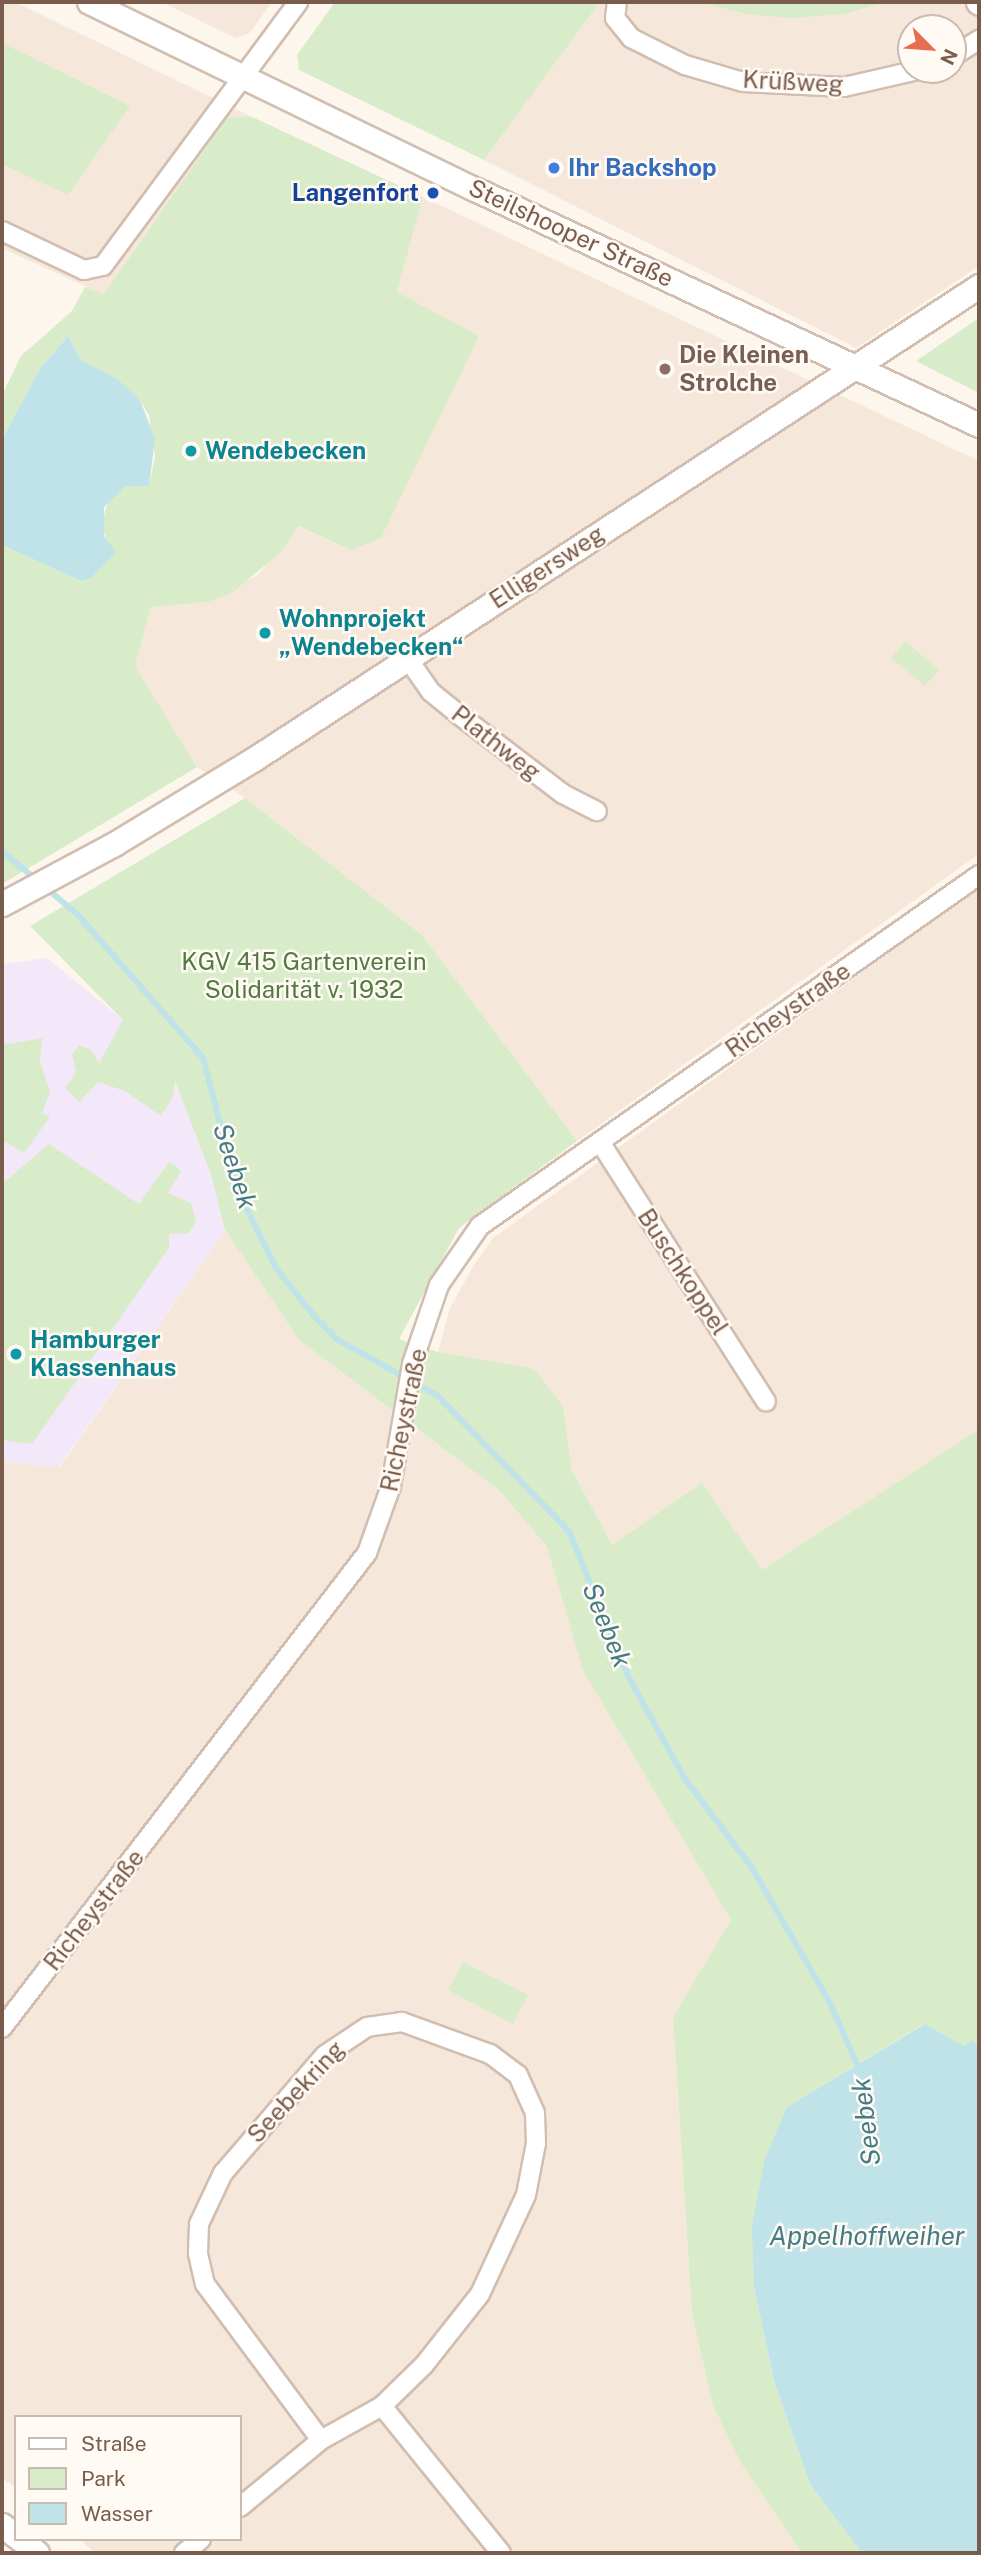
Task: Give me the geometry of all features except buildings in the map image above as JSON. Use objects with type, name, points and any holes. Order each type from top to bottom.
[{"type":"street","name":"Steilshooper Straße","points":[[89,2],[979,425]]},
{"type":"street","points":[[2,231],[84,271],[103,266],[298,2]]},
{"type":"street","name":"Krüßweg","points":[[616,3],[619,26],[631,38],[685,65],[743,82],[844,87],[897,75]]},
{"type":"street","name":"Elligersweg","points":[[12,899],[63,873],[242,766],[979,286]]},
{"type":"street","name":"Plathweg","points":[[408,659],[431,692],[458,714],[563,794],[597,811]]},
{"type":"street","name":"Richeystraße","points":[[2,2028],[367,1553],[391,1486],[412,1373],[439,1285],[480,1226],[979,875]]},
{"type":"street","name":"Buschkoppel","points":[[600,1142],[766,1402]]},
{"type":"street","name":"Seebekring","points":[[242,2505],[321,2440],[382,2406],[444,2344],[486,2285],[526,2195],[536,2143],[531,2100],[508,2065],[490,2054],[402,2022],[384,2021],[346,2037],[325,2055],[223,2173],[199,2224],[198,2254],[205,2284],[321,2440]]},
{"type":"street","points":[[382,2406],[501,2553]]},
{"type":"street","points":[[22,2541],[37,2553]]},
{"type":"street","points":[[184,2553],[199,2541]]},
{"type":"shaded area","points":[[2,2],[15,2],[250,116],[227,119],[104,295],[2,248]]},
{"type":"shaded area","points":[[161,2],[272,2],[250,33],[236,38]]},
{"type":"shaded area","points":[[600,2],[979,2],[979,266],[856,348],[484,160]]},
{"type":"shaded area","points":[[423,197],[979,461],[979,854],[577,1141],[422,935],[245,798],[197,767],[135,666],[151,607],[208,602],[258,575],[297,526],[351,550],[479,337],[397,292]]},
{"type":"shaded area","points":[[979,888],[979,1429],[762,1570],[612,1545],[572,1470],[563,1406],[438,1352],[450,1308],[474,1265],[493,1238]]},
{"type":"shaded area","points":[[47,958],[123,1020],[174,1079],[211,1175],[225,1230],[59,1467],[2,1461],[2,964]]},
{"type":"shaded area","points":[[225,1230],[299,1340],[500,1491],[547,1547],[583,1671],[731,1920],[673,2017],[692,2314],[713,2406],[742,2465],[802,2553],[95,2553],[82,2541],[242,2541],[242,2415],[14,2415],[14,2487],[2,2478],[2,1461],[60,1467]]},
{"type":"green space","points":[[335,2],[600,2],[484,160],[299,70],[297,55]]},
{"type":"green space","points":[[699,2],[886,2],[844,14],[792,18],[746,14]]},
{"type":"green space","points":[[2,43],[130,106],[68,195],[2,164]]},
{"type":"green space","points":[[250,116],[423,197],[397,292],[479,336],[381,538],[351,550],[298,526],[280,553],[233,592],[208,602],[151,607],[135,666],[197,767],[2,884],[2,545],[81,581],[109,545],[101,526],[109,498],[126,486],[149,486],[155,457],[149,415],[140,400],[81,360],[68,336],[40,369],[2,439],[2,395],[21,356],[72,311],[85,287],[104,294],[227,118]]},
{"type":"green space","points":[[979,318],[979,393],[916,361]]},
{"type":"green space","points":[[905,641],[939,670],[925,686],[891,658]]},
{"type":"green space","name":"KGV 415 Gartenverein Solidarität v. 1932","points":[[245,798],[422,935],[577,1141],[459,1228],[399,1339],[438,1352],[534,1369],[563,1406],[572,1470],[612,1545],[702,1483],[762,1570],[979,1429],[979,2045],[971,2040],[964,2046],[924,2024],[787,2107],[754,2287],[774,2381],[810,2484],[862,2553],[802,2553],[742,2465],[713,2406],[692,2314],[673,2017],[731,1920],[583,1671],[547,1547],[500,1491],[299,1340],[225,1230],[211,1175],[175,1081],[173,1097],[161,1116],[125,1091],[98,1082],[79,1102],[65,1088],[76,1072],[72,1055],[79,1045],[91,1050],[99,1063],[123,1020],[30,926]]},
{"type":"green space","points":[[42,1038],[40,1061],[50,1091],[42,1113],[50,1117],[24,1153],[2,1140],[2,1045]]},
{"type":"green space","points":[[49,1144],[139,1204],[169,1162],[175,1165],[181,1171],[168,1193],[191,1203],[196,1222],[188,1233],[169,1234],[169,1248],[32,1444],[2,1440],[2,1184]]},
{"type":"green space","points":[[463,1962],[528,1995],[513,2024],[448,1990]]},
{"type":"water","points":[[68,336],[81,360],[117,379],[140,400],[155,439],[149,486],[126,486],[104,507],[104,536],[116,552],[91,578],[81,581],[2,545],[2,439],[40,369]]},
{"type":"water","name":"Appelhoffweiher","points":[[925,2024],[964,2046],[971,2040],[979,2045],[979,2553],[862,2553],[810,2484],[774,2381],[754,2287],[752,2225],[765,2158],[787,2107]]},
{"type":"waterway","name":"Seebek","points":[[2,851],[77,914],[203,1058],[238,1191],[276,1268],[314,1316],[338,1340],[438,1396],[569,1531],[627,1674],[685,1779],[752,1868],[830,2003],[860,2071]]},
{"type":"place","name":"Ihr Backshop","points":[[554,168]]},
{"type":"place","name":"Langenfort","points":[[433,193]]},
{"type":"place","name":"Die Kleinen Strolche","points":[[665,369]]},
{"type":"place","name":"Wendebecken","points":[[191,451]]},
{"type":"place","name":"Wohnprojekt „Wendebecken“","points":[[265,633]]},
{"type":"place","name":"Hamburger Klassenhaus","points":[[16,1354]]}]
